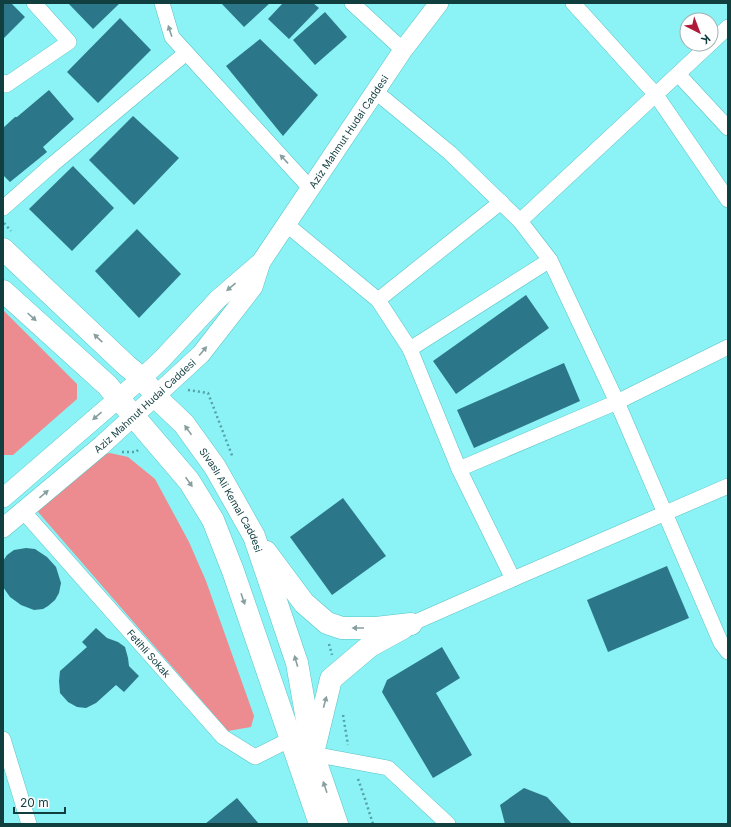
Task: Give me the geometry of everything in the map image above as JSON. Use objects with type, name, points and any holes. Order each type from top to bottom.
[{"type":"main road","name":"Sivaslı Ali Kemal Caddesi","points":[[3,249],[142,378],[156,396],[184,424],[215,467],[254,536],[297,663],[313,754],[337,824]]},
{"type":"main road","points":[[3,291],[107,385],[189,481],[213,520],[233,571],[320,824]]},
{"type":"main road","points":[[254,536],[304,603],[327,623],[342,628],[376,628],[411,624]]},
{"type":"main road","points":[[313,754],[331,679],[370,646],[411,624]]},
{"type":"street","points":[[3,82],[6,85],[69,42],[34,3]]},
{"type":"street","points":[[162,3],[172,37],[310,188]]},
{"type":"street","points":[[352,3],[403,50]]},
{"type":"street","name":"Aziz Mahmut Hudai Caddesi","points":[[3,528],[109,438],[201,354],[253,287],[261,262],[403,50],[439,3]]},
{"type":"street","points":[[573,3],[656,95],[728,200]]},
{"type":"street","points":[[719,35],[728,27]]},
{"type":"street","points":[[520,221],[701,52]]},
{"type":"street","points":[[3,208],[53,164],[186,53]]},
{"type":"street","points":[[678,74],[728,128]]},
{"type":"street","points":[[376,92],[450,153],[501,202],[520,221],[550,260],[617,402],[721,643],[728,652]]},
{"type":"street","points":[[378,300],[501,202]]},
{"type":"street","points":[[286,224],[378,300],[410,349],[459,469],[513,579]]},
{"type":"street","points":[[410,349],[550,260]]},
{"type":"street","name":"Aziz Mahmut Hudai Caddesi","points":[[4,494],[142,378],[162,359],[218,299],[261,262]]},
{"type":"street","points":[[459,469],[617,402],[728,347]]},
{"type":"street","points":[[411,624],[728,486]]},
{"type":"street","name":"Fetihli Sokak","points":[[22,511],[223,737],[255,757],[291,739]]},
{"type":"street","points":[[3,739],[29,824]]},
{"type":"street","points":[[313,754],[388,768],[448,824]]},
{"type":"path","points":[[109,438],[118,452],[136,452]]},
{"type":"shaded area","points":[[3,310],[77,384],[77,399],[13,455],[3,455]]},
{"type":"shaded area","points":[[110,453],[128,457],[155,479],[189,542],[206,581],[254,716],[251,727],[228,731],[32,505],[88,459]]},
{"type":"building","points":[[3,3],[11,3],[25,17],[3,39]]},
{"type":"building","points":[[68,3],[120,3],[93,29]]},
{"type":"building","points":[[221,3],[270,3],[244,27]]},
{"type":"building","points":[[283,3],[313,3],[319,8],[289,39],[268,19]]},
{"type":"building","points":[[325,12],[347,37],[315,65],[293,40]]},
{"type":"building","points":[[120,18],[151,50],[98,103],[67,72]]},
{"type":"building","points":[[260,39],[318,95],[283,136],[226,66]]},
{"type":"building","points":[[49,90],[74,119],[43,147],[47,152],[10,182],[3,175],[3,128]]},
{"type":"building","points":[[133,116],[179,158],[134,205],[89,160]]},
{"type":"building","points":[[73,166],[114,208],[72,251],[29,209]]},
{"type":"building","points":[[137,229],[181,274],[139,318],[95,271]]},
{"type":"building","points":[[526,295],[549,328],[456,394],[433,361]]},
{"type":"building","points":[[564,363],[580,401],[474,448],[457,410]]},
{"type":"building","points":[[343,498],[386,556],[332,595],[290,537]]},
{"type":"building","points":[[26,548],[35,549],[47,557],[56,567],[61,583],[59,593],[55,600],[43,609],[34,610],[21,605],[10,597],[3,587],[3,561],[7,555],[14,550]]},
{"type":"building","points":[[667,566],[689,618],[608,652],[587,600]]},
{"type":"building","points":[[96,628],[107,638],[118,642],[125,647],[129,666],[139,676],[124,692],[116,685],[96,703],[86,708],[77,707],[68,702],[60,693],[60,671],[87,647],[82,642]]},
{"type":"building","points":[[442,647],[460,678],[436,693],[472,755],[433,778],[382,692],[387,680]]},
{"type":"building","points":[[524,788],[547,797],[572,824],[505,824],[500,805]]},
{"type":"building","points":[[237,798],[259,824],[205,824]]}]
